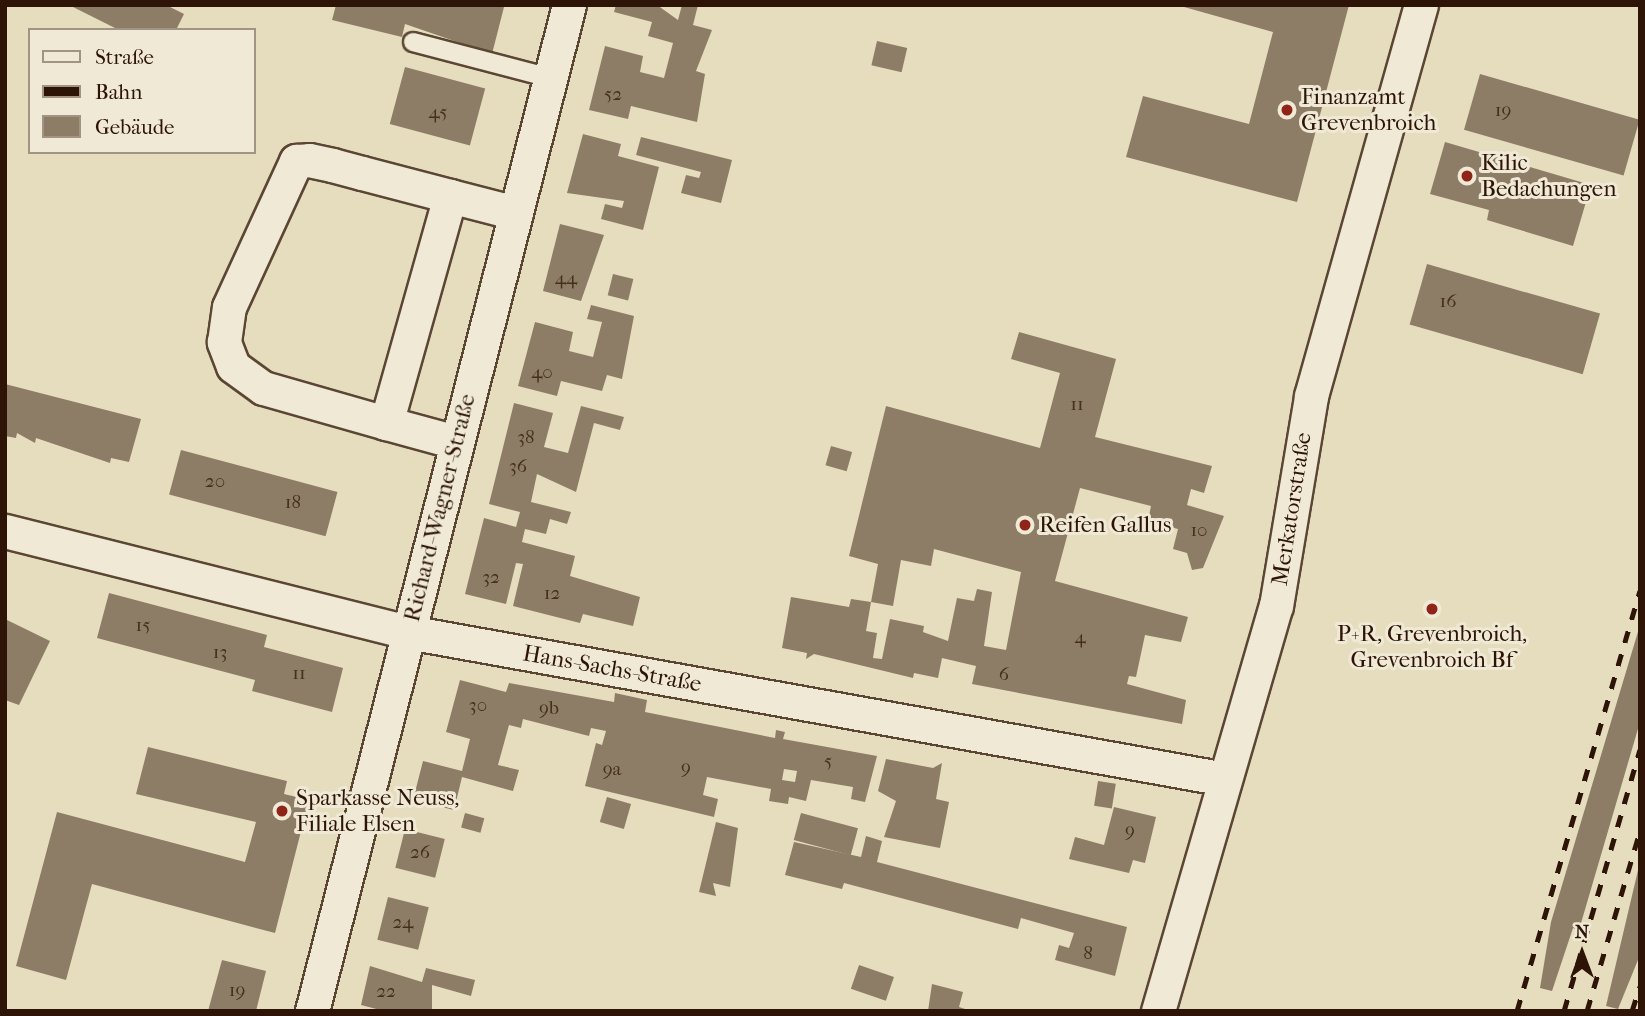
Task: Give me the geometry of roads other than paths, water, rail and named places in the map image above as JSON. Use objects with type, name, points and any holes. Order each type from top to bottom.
[{"type":"street","name":"Richard-Wagner-Straße","points":[[312,1011],[569,5]]},
{"type":"street","name":"Merkatorstraße","points":[[1158,1011],[1276,606],[1316,376],[1421,5]]},
{"type":"street","points":[[457,442],[249,381],[226,354],[229,307],[296,161],[516,213]]},
{"type":"street","points":[[386,423],[450,196]]},
{"type":"street","name":"Hans-Sachs-Straße","points":[[5,531],[408,632],[1225,779]]},
{"type":"lane","points":[[413,42],[550,78]]},
{"type":"railway","points":[[1517,1011],[1640,591]]},
{"type":"railway","points":[[1564,1011],[1640,750]]},
{"type":"railway","points":[[1587,1011],[1640,831]]},
{"type":"railway","points":[[1632,1011],[1640,986]]},
{"type":"place","name":"Finanzamt Grevenbroich","points":[[1287,110]]},
{"type":"place","name":"Kilic Bedachungen","points":[[1467,176]]},
{"type":"place","name":"Reifen Gallus","points":[[1025,525]]},
{"type":"place","name":"P+R, Grevenbroich, Grevenbroich Bf","points":[[1432,609]]},
{"type":"place","name":"Sparkasse Neuss, Filiale Elsen","points":[[282,811]]}]
